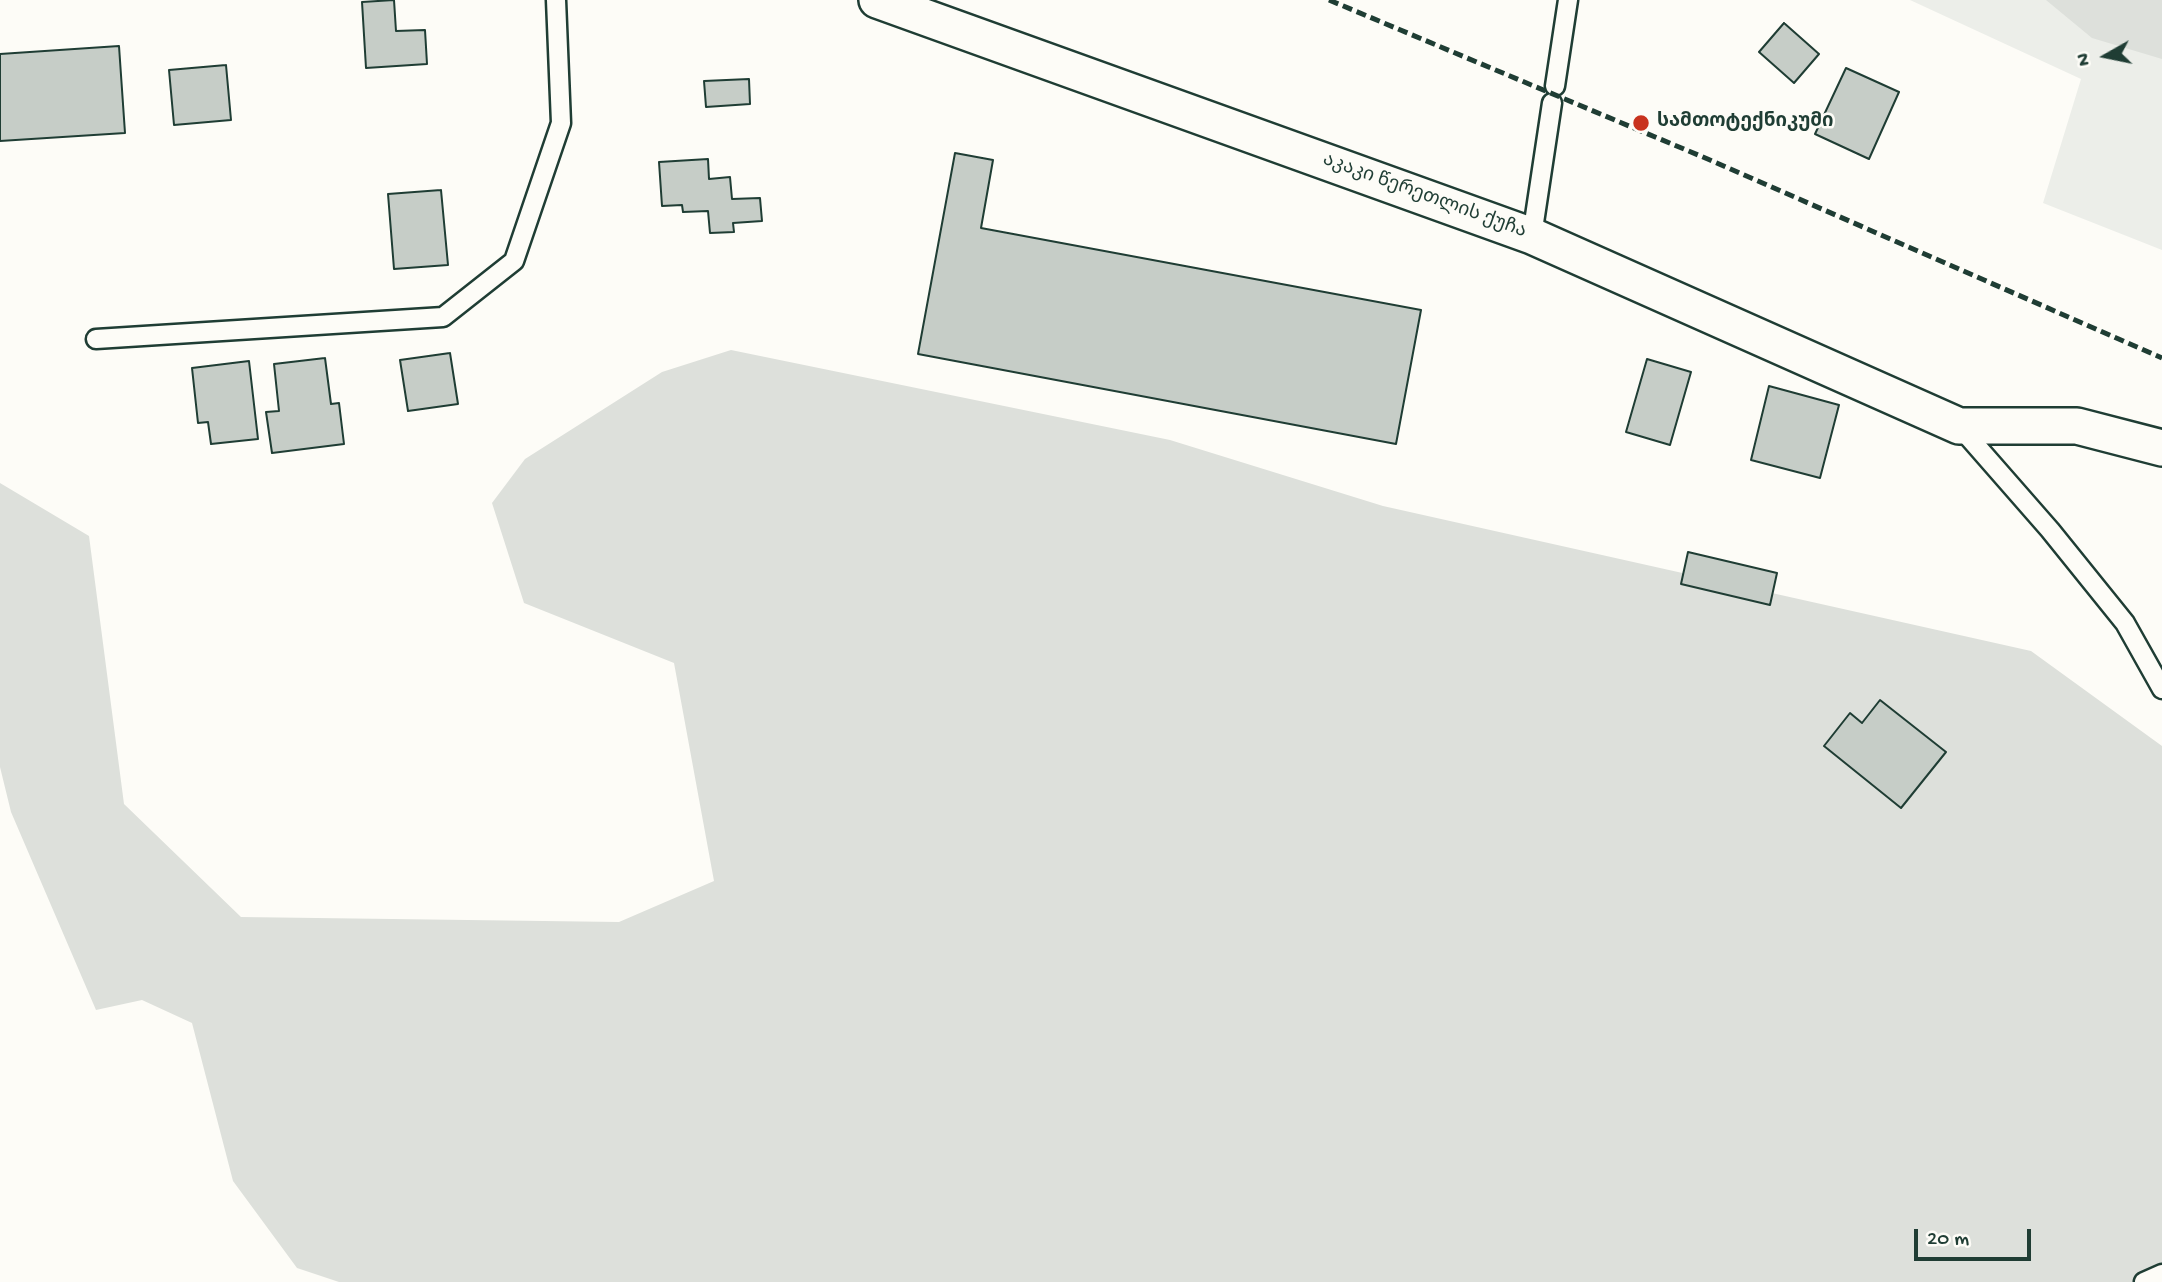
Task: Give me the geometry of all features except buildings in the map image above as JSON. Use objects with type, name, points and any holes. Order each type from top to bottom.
[{"type":"street","name":"აკაკი წერეთლის ქუჩა","points":[[877,0],[1532,236],[1959,426]]},
{"type":"street","points":[[1959,426],[2077,426],[2162,449]]},
{"type":"lane","points":[[96,339],[443,317],[514,261],[561,122],[556,0]]},
{"type":"lane","points":[[1532,236],[1568,0]]},
{"type":"lane","points":[[1959,426],[2050,530],[2125,623],[2162,689]]},
{"type":"lane","points":[[2144,1282],[2162,1274]]},
{"type":"shaded area","points":[[1910,0],[2162,0],[2162,250],[2043,203],[2081,79]]},
{"type":"shaded area","points":[[2046,0],[2162,0],[2162,59],[2092,38]]},
{"type":"shaded area","points":[[731,350],[1170,440],[1383,506],[2031,651],[2162,746],[2162,1282],[339,1282],[297,1268],[233,1181],[192,1023],[142,1000],[96,1010],[11,812],[0,767],[0,483],[89,536],[124,804],[241,917],[619,922],[714,881],[674,663],[524,603],[492,503],[525,459],[662,372]]},
{"type":"railway","points":[[1329,0],[1710,160],[2162,358]]},
{"type":"place","name":"სამთოტექნიკუმი","points":[[1641,123]]}]
